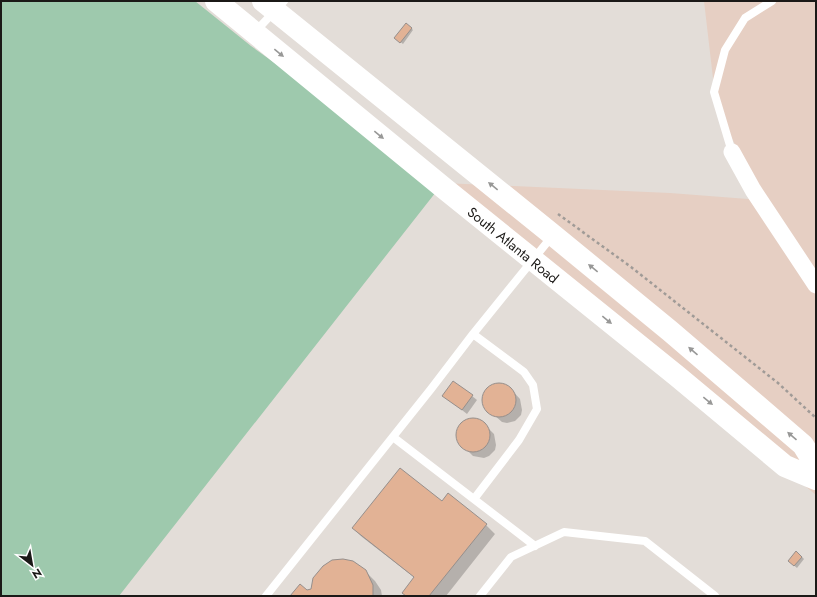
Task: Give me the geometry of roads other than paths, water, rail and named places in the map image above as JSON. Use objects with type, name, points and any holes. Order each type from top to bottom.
[{"type":"main road","name":"South Atlanta Road","points":[[216,1],[532,261],[677,376],[785,466],[816,479]]},
{"type":"main road","points":[[274,4],[670,331],[803,445],[816,466]]},
{"type":"street","points":[[732,152],[763,205],[816,285]]},
{"type":"lane","points":[[732,152],[714,92],[725,50],[745,18],[772,1]]},
{"type":"lane","points":[[254,32],[274,4]]},
{"type":"lane","points":[[266,596],[553,235]]},
{"type":"lane","points":[[473,334],[524,372],[533,385],[538,409],[519,440],[474,499]]},
{"type":"lane","points":[[393,437],[535,546]]},
{"type":"lane","points":[[480,596],[511,557],[564,532],[644,541],[715,596]]}]
